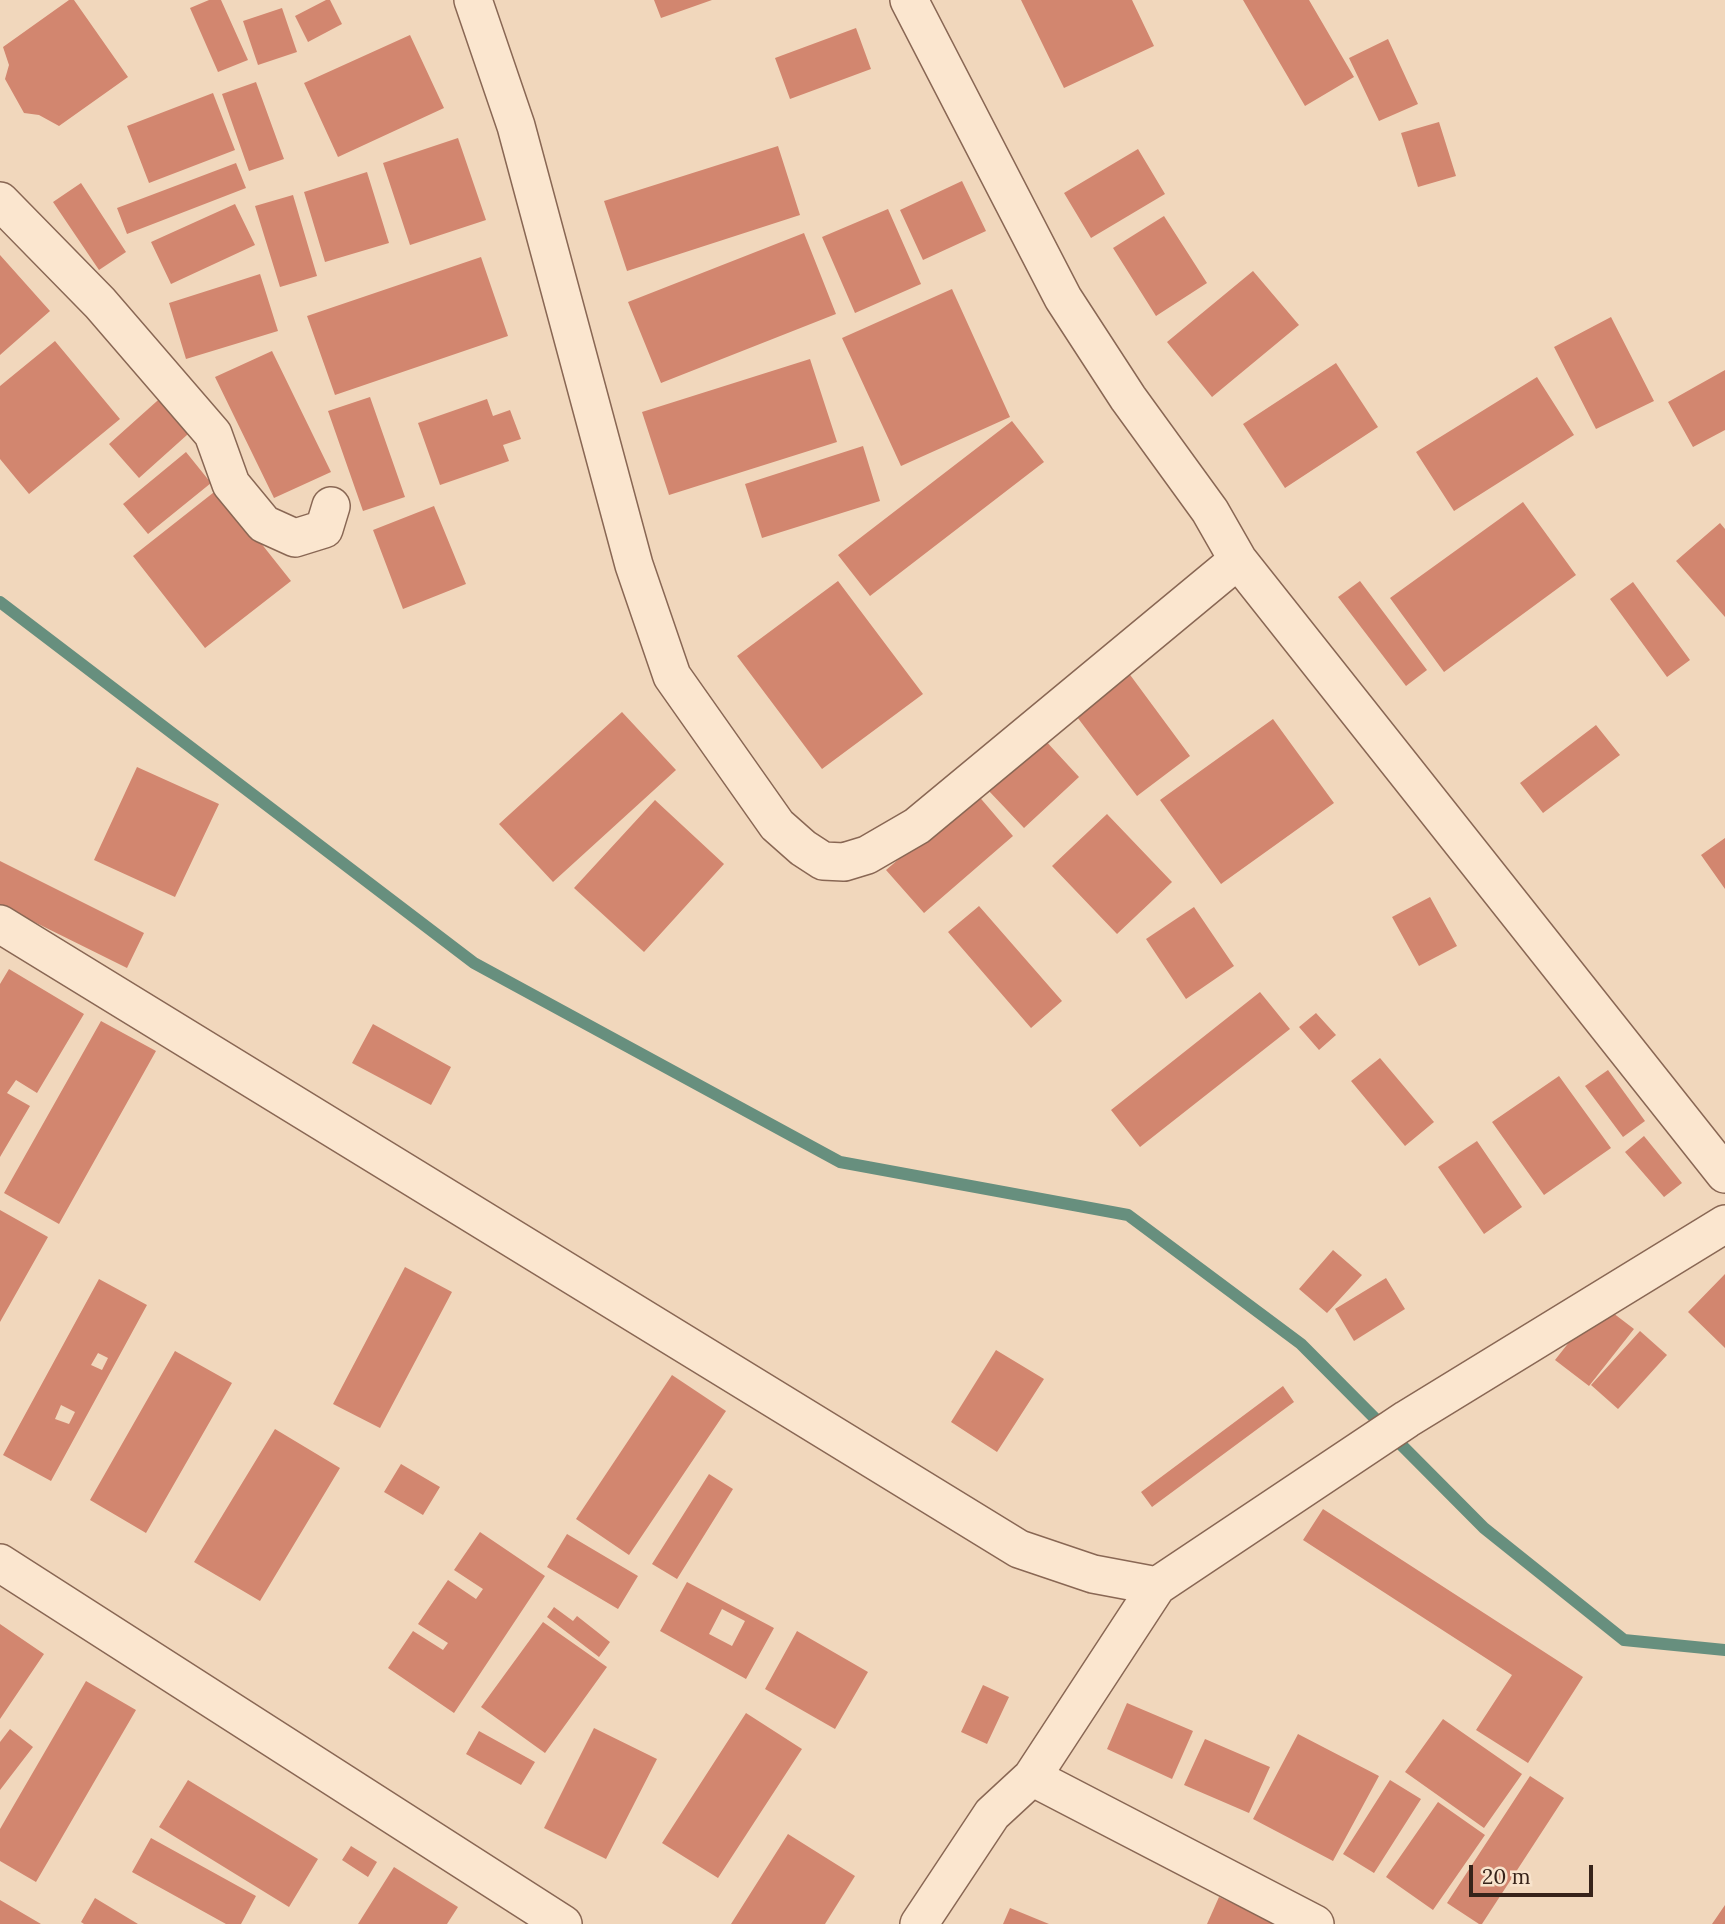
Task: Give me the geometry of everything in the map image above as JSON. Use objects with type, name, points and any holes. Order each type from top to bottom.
[{"type":"street","points":[[473,0],[516,126],[634,565],[672,676],[777,825],[803,848],[823,861],[844,862],[867,855],[917,826],[1238,559]]},
{"type":"street","points":[[909,0],[1063,298],[1128,398],[1210,511],[1238,559],[1725,1174]]},
{"type":"street","points":[[0,201],[100,303],[213,434],[231,484],[264,524],[295,537],[324,529],[331,506]]},
{"type":"street","points":[[0,924],[1019,1549],[1093,1574],[1157,1586]]},
{"type":"street","points":[[919,1924],[992,1814],[1032,1777],[1157,1586],[1407,1419],[1725,1224]]},
{"type":"street","points":[[0,1563],[563,1924]]},
{"type":"street","points":[[1032,1777],[1315,1924]]},
{"type":"building","points":[[69,0],[74,0],[128,77],[59,126],[39,115],[24,113],[5,79],[9,65],[3,47]]},
{"type":"building","points":[[209,0],[221,0],[248,60],[218,72],[190,8]]},
{"type":"building","points":[[330,0],[342,24],[308,42],[295,16]]},
{"type":"building","points":[[654,0],[712,0],[661,18]]},
{"type":"building","points":[[1021,0],[1132,0],[1154,46],[1064,88]]},
{"type":"building","points":[[1243,0],[1309,0],[1354,77],[1305,106]]},
{"type":"building","points":[[282,8],[297,52],[258,65],[243,21]]},
{"type":"building","points":[[856,28],[871,69],[790,99],[775,58]]},
{"type":"building","points":[[410,35],[444,108],[338,157],[304,83]]},
{"type":"building","points":[[1388,39],[1418,104],[1379,121],[1349,58]]},
{"type":"building","points":[[256,82],[284,159],[249,171],[222,94]]},
{"type":"building","points":[[213,93],[235,150],[149,183],[127,126]]},
{"type":"building","points":[[1439,122],[1456,176],[1418,187],[1401,133]]},
{"type":"building","points":[[458,138],[486,220],[410,245],[383,163]]},
{"type":"building","points":[[778,146],[800,215],[627,271],[604,201]]},
{"type":"building","points":[[1138,149],[1165,194],[1091,238],[1064,193]]},
{"type":"building","points":[[236,163],[246,188],[127,234],[117,208]]},
{"type":"building","points":[[367,172],[389,243],[325,262],[304,192]]},
{"type":"building","points":[[962,181],[986,231],[923,260],[900,210]]},
{"type":"building","points":[[81,183],[126,252],[99,270],[53,202]]},
{"type":"building","points":[[293,195],[317,276],[280,287],[255,206]]},
{"type":"building","points":[[235,204],[255,245],[171,284],[151,242]]},
{"type":"building","points":[[888,209],[921,284],[855,313],[822,237]]},
{"type":"building","points":[[1164,216],[1207,283],[1156,316],[1113,248]]},
{"type":"building","points":[[804,233],[836,314],[661,383],[628,302]]},
{"type":"building","points":[[0,255],[50,311],[0,355]]},
{"type":"building","points":[[481,257],[508,336],[335,395],[307,316]]},
{"type":"building","points":[[1253,271],[1299,325],[1212,397],[1167,342]]},
{"type":"building","points":[[260,274],[278,331],[186,359],[169,303]]},
{"type":"building","points":[[952,289],[1010,417],[901,466],[842,338]]},
{"type":"building","points":[[1611,317],[1654,401],[1596,429],[1554,347]]},
{"type":"building","points":[[55,341],[120,419],[29,494],[0,459],[0,386]]},
{"type":"building","points":[[272,351],[331,472],[274,498],[215,377]]},
{"type":"building","points":[[810,359],[837,442],[669,495],[642,412]]},
{"type":"building","points":[[1336,363],[1378,427],[1285,488],[1243,424]]},
{"type":"building","points":[[1725,370],[1725,430],[1693,447],[1668,402]]},
{"type":"building","points":[[1537,377],[1574,435],[1454,511],[1416,452]]},
{"type":"building","points":[[166,393],[197,426],[139,478],[109,444]]},
{"type":"building","points":[[370,397],[405,497],[363,511],[328,411]]},
{"type":"building","points":[[487,399],[493,416],[510,410],[521,439],[503,445],[509,461],[440,485],[418,423]]},
{"type":"building","points":[[1012,421],[1044,462],[870,596],[838,555]]},
{"type":"building","points":[[863,446],[880,501],[762,538],[745,484]]},
{"type":"building","points":[[186,452],[211,483],[148,534],[123,504]]},
{"type":"building","points":[[218,489],[291,581],[205,648],[133,556]]},
{"type":"building","points":[[1523,502],[1576,575],[1444,672],[1390,598]]},
{"type":"building","points":[[434,506],[466,584],[403,609],[373,530]]},
{"type":"building","points":[[1720,523],[1725,529],[1725,617],[1676,561]]},
{"type":"building","points":[[838,581],[923,694],[822,769],[737,656]]},
{"type":"building","points":[[1360,581],[1427,670],[1406,686],[1338,597]]},
{"type":"building","points":[[1633,582],[1690,660],[1667,677],[1610,599]]},
{"type":"building","points":[[1125,668],[1190,756],[1137,796],[1071,709]]},
{"type":"building","points":[[622,712],[676,770],[553,882],[499,824]]},
{"type":"building","points":[[1273,719],[1334,803],[1221,884],[1160,800]]},
{"type":"building","points":[[1596,725],[1620,755],[1543,813],[1520,783]]},
{"type":"building","points":[[1044,739],[1079,777],[1024,828],[988,790]]},
{"type":"building","points":[[137,767],[219,804],[175,897],[94,860]]},
{"type":"building","points":[[976,793],[1013,836],[924,913],[886,870]]},
{"type":"building","points":[[655,800],[724,864],[644,952],[574,888]]},
{"type":"building","points":[[1107,814],[1172,882],[1117,934],[1052,866]]},
{"type":"building","points":[[1725,838],[1725,889],[1701,855]]},
{"type":"building","points":[[0,861],[144,933],[127,968],[0,905]]},
{"type":"building","points":[[1430,897],[1457,946],[1419,966],[1392,917]]},
{"type":"building","points":[[979,906],[1062,1001],[1031,1028],[948,932]]},
{"type":"building","points":[[1194,907],[1234,966],[1186,999],[1146,939]]},
{"type":"building","points":[[9,969],[84,1014],[37,1093],[16,1080],[7,1093],[30,1106],[0,1157],[0,984]]},
{"type":"building","points":[[1260,992],[1290,1029],[1140,1147],[1111,1110]]},
{"type":"building","points":[[1316,1013],[1336,1035],[1319,1050],[1299,1027]]},
{"type":"building","points":[[101,1021],[156,1051],[59,1224],[4,1193]]},
{"type":"building","points":[[373,1024],[451,1067],[431,1105],[352,1063]]},
{"type":"building","points":[[1380,1058],[1434,1122],[1405,1146],[1351,1081]]},
{"type":"building","points":[[1608,1070],[1645,1121],[1623,1137],[1585,1086]]},
{"type":"building","points":[[1559,1076],[1611,1148],[1544,1195],[1492,1122]]},
{"type":"building","points":[[1644,1136],[1682,1183],[1664,1197],[1625,1152]]},
{"type":"building","points":[[1477,1141],[1522,1207],[1484,1234],[1438,1167]]},
{"type":"building","points":[[0,1210],[48,1237],[0,1322]]},
{"type":"building","points":[[1333,1250],[1362,1275],[1327,1313],[1299,1289]]},
{"type":"building","points":[[405,1267],[452,1292],[380,1428],[333,1404]]},
{"type":"building","points":[[1725,1274],[1725,1348],[1688,1312]]},
{"type":"building","points":[[1386,1278],[1405,1309],[1354,1341],[1335,1309]]},
{"type":"building","points":[[99,1279],[147,1305],[51,1481],[3,1455]],"holes":[[[98,1353],[108,1358],[102,1370],[91,1365]],[[61,1405],[75,1412],[69,1424],[55,1419]]]},
{"type":"building","points":[[1600,1303],[1634,1329],[1589,1386],[1555,1360]]},
{"type":"building","points":[[1640,1331],[1667,1355],[1618,1409],[1591,1385]]},
{"type":"building","points":[[996,1350],[1044,1379],[997,1452],[951,1422]]},
{"type":"building","points":[[175,1351],[232,1383],[146,1533],[90,1500]]},
{"type":"building","points":[[672,1375],[726,1411],[629,1555],[576,1519]]},
{"type":"building","points":[[1283,1386],[1294,1402],[1152,1507],[1141,1492]]},
{"type":"building","points":[[275,1429],[340,1468],[260,1601],[194,1562]]},
{"type":"building","points":[[401,1464],[440,1487],[423,1515],[384,1492]]},
{"type":"building","points":[[709,1474],[733,1489],[677,1579],[652,1564]]},
{"type":"building","points":[[1323,1509],[1583,1677],[1528,1763],[1476,1730],[1512,1675],[1303,1540]]},
{"type":"building","points":[[480,1532],[545,1576],[454,1713],[388,1668],[413,1631],[443,1650],[448,1643],[418,1624],[448,1580],[476,1599],[483,1589],[454,1570]]},
{"type":"building","points":[[567,1534],[638,1576],[618,1609],[547,1567]]},
{"type":"building","points":[[687,1582],[774,1628],[746,1679],[660,1631]],"holes":[[[722,1609],[745,1621],[732,1646],[709,1634]]]},
{"type":"building","points":[[554,1607],[573,1621],[577,1616],[610,1642],[599,1657],[547,1617]]},
{"type":"building","points":[[543,1622],[607,1667],[545,1753],[481,1707]]},
{"type":"building","points":[[0,1624],[44,1654],[0,1719]]},
{"type":"building","points":[[797,1631],[868,1672],[835,1729],[765,1689]]},
{"type":"building","points":[[86,1681],[136,1710],[36,1882],[0,1861],[0,1829]]},
{"type":"building","points":[[983,1685],[1009,1697],[987,1744],[961,1732]]},
{"type":"building","points":[[1127,1703],[1193,1731],[1172,1779],[1107,1749]]},
{"type":"building","points":[[746,1713],[802,1749],[718,1878],[662,1843]]},
{"type":"building","points":[[1443,1719],[1522,1774],[1484,1828],[1405,1772]]},
{"type":"building","points":[[594,1728],[657,1759],[606,1859],[544,1828]]},
{"type":"building","points":[[10,1729],[33,1747],[0,1790],[0,1742]]},
{"type":"building","points":[[479,1731],[535,1762],[521,1785],[466,1754]]},
{"type":"building","points":[[1298,1734],[1379,1776],[1333,1861],[1253,1819]]},
{"type":"building","points":[[1205,1739],[1270,1767],[1249,1813],[1184,1785]]},
{"type":"building","points":[[1530,1776],[1564,1798],[1482,1924],[1479,1924],[1447,1903]]},
{"type":"building","points":[[188,1780],[318,1859],[289,1907],[159,1827]]},
{"type":"building","points":[[1390,1780],[1421,1799],[1374,1873],[1343,1854]]},
{"type":"building","points":[[1438,1802],[1485,1835],[1433,1910],[1386,1877]]},
{"type":"building","points":[[788,1834],[855,1876],[825,1924],[731,1924]]},
{"type":"building","points":[[151,1838],[256,1896],[241,1924],[226,1924],[132,1872]]},
{"type":"building","points":[[351,1846],[377,1862],[368,1877],[342,1860]]},
{"type":"building","points":[[394,1867],[458,1907],[447,1924],[358,1924]]},
{"type":"building","points":[[1219,1897],[1280,1924],[1207,1924]]},
{"type":"building","points":[[95,1898],[138,1924],[84,1924],[81,1922]]},
{"type":"building","points":[[0,1900],[41,1924],[0,1924]]},
{"type":"building","points":[[1725,1905],[1725,1924],[1712,1924]]},
{"type":"building","points":[[1010,1908],[1049,1924],[1003,1924]]},
{"type":"waterway","points":[[0,602],[474,963],[840,1162],[1128,1215],[1301,1344],[1484,1528],[1624,1640],[1725,1650]]}]
